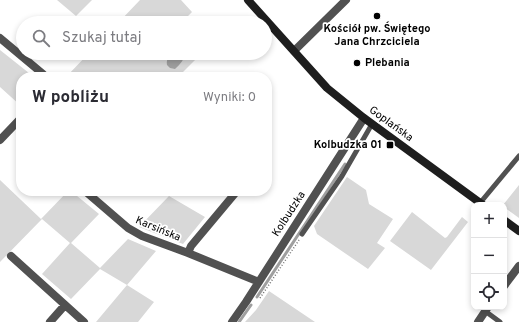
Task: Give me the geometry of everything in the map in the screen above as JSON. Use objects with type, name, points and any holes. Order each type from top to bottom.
[{"type":"street","name":"Goplańska","points":[[248,0],[262,16]]},
{"type":"street","points":[[294,51],[346,0]]},
{"type":"street","name":"Goplańska","points":[[272,27],[327,88],[372,124],[479,202]]},
{"type":"street","points":[[0,38],[16,51]]},
{"type":"street","points":[[26,60],[41,72]]},
{"type":"street","name":"Kolbudzka","points":[[232,322],[364,118]]},
{"type":"street","points":[[0,140],[16,123]]},
{"type":"street","name":"Karsińska","points":[[91,196],[128,228],[142,236],[259,282]]},
{"type":"street","name":"Karsińska","points":[[188,253],[191,246],[233,196]]},
{"type":"street","points":[[507,222],[519,231]]},
{"type":"street","points":[[11,256],[84,322]]},
{"type":"street","points":[[507,282],[519,266]]},
{"type":"street","points":[[50,322],[65,305]]},
{"type":"street","points":[[478,322],[486,310]]},
{"type":"lane","name":"Kolbudzka","points":[[302,234],[342,176],[372,124]]},
{"type":"lane","points":[[484,202],[519,156]]},
{"type":"lane","points":[[488,310],[500,322]]},
{"type":"path","points":[[246,302],[256,300],[262,296],[302,234]]},
{"type":"shaded area","points":[[57,0],[92,0],[76,16]]},
{"type":"shaded area","points":[[140,0],[181,0],[192,12],[188,16],[125,16]]},
{"type":"shaded area","points":[[0,50],[28,72],[16,72],[16,101],[0,87]]},
{"type":"shaded area","points":[[82,60],[195,60],[183,72],[71,72]]},
{"type":"shaded area","points":[[167,60],[183,60],[175,69],[170,68],[167,65]]},
{"type":"shaded area","points":[[347,177],[366,190],[369,204],[393,219],[377,243],[385,248],[368,269],[317,234],[314,226]]},
{"type":"shaded area","points":[[0,180],[41,219],[63,196],[77,196],[99,214],[71,243],[100,268],[128,239],[156,251],[127,285],[100,269],[71,299],[42,274],[70,243],[42,219],[0,262]]},
{"type":"shaded area","points":[[519,185],[519,218],[507,209],[507,202],[505,202]]},
{"type":"shaded area","points":[[169,196],[205,217],[183,244],[139,227]]},
{"type":"shaded area","points":[[412,212],[445,238],[462,217],[468,222],[431,270],[390,241]]},
{"type":"shaded area","points":[[127,285],[154,302],[138,322],[96,322]]},
{"type":"shaded area","points":[[269,291],[315,322],[245,322],[256,310]]},
{"type":"waterway","points":[[257,297],[345,164]]},
{"type":"waterway","points":[[239,322],[251,305]]},
{"type":"place","name":"Kościół pw. Świętego Jana Chrzciciela","points":[[377,16]]},
{"type":"place","name":"Plebania","points":[[357,63]]},
{"type":"place","name":"Kolbudzka 01","points":[[390,145]]}]
